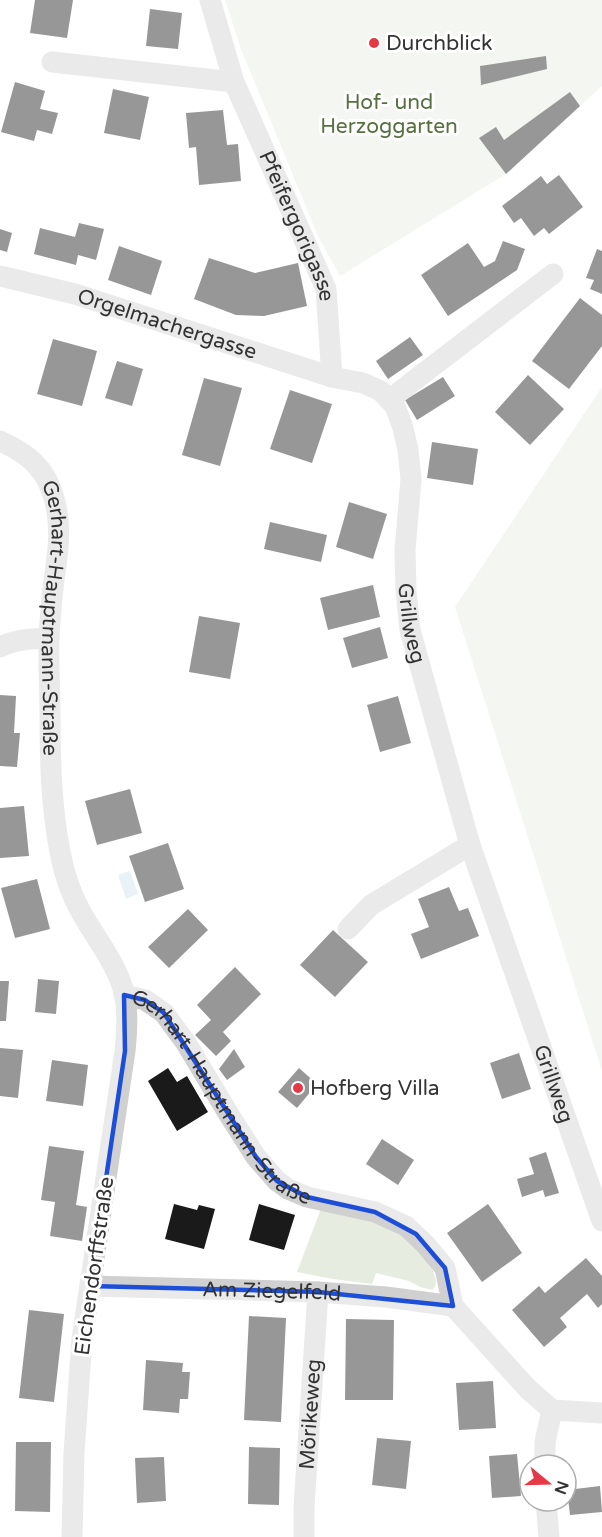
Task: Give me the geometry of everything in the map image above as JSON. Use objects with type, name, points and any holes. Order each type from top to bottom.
[{"type":"street","name":"Pfeifergorigasse","points":[[210,0],[234,82],[326,289],[332,377]]},
{"type":"street","points":[[52,62],[234,82]]},
{"type":"street","points":[[332,377],[363,383],[381,391],[390,399],[553,274]]},
{"type":"street","name":"Orgelmachergasse","points":[[0,276],[75,294],[332,377]]},
{"type":"street","name":"Grillweg","points":[[390,399],[403,428],[411,479],[405,550],[410,630],[470,845],[602,1221]]},
{"type":"street","name":"Gerhart-Hauptmann-Straße","points":[[0,441],[24,453],[38,465],[48,480],[55,498],[59,520],[59,551],[49,638],[51,772],[59,849],[74,897],[113,966],[124,995],[145,1000],[164,1013],[186,1043],[256,1157],[277,1181],[288,1189],[307,1197],[375,1212],[406,1226],[425,1244],[444,1268],[453,1306],[528,1389],[552,1410]]},
{"type":"street","points":[[0,647],[26,639],[49,638]]},
{"type":"street","points":[[348,929],[371,905],[470,845]]},
{"type":"street","name":"Eichendorffstraße","points":[[72,1537],[74,1453],[82,1338],[125,1051],[127,1018],[124,995]]},
{"type":"street","name":"Am Ziegelfeld","points":[[90,1287],[318,1292],[386,1297],[453,1306]]},
{"type":"street","name":"Mörikeweg","points":[[304,1537],[318,1292]]},
{"type":"street","points":[[545,1453],[552,1410],[602,1413]]},
{"type":"street","points":[[547,1513],[549,1537]]},
{"type":"highlighted area","points":[[124,995],[145,1000],[164,1013],[256,1157],[277,1181],[307,1197],[375,1212],[416,1234],[445,1268],[453,1306],[318,1292],[90,1286],[125,1051]]},
{"type":"green space","name":"Hof- und Herzoggarten","points":[[225,0],[602,0],[602,86],[506,174],[340,276],[318,236],[241,49]]},
{"type":"green space","points":[[602,387],[602,1071],[455,607]]},
{"type":"green space","points":[[322,1206],[347,1212],[402,1232],[432,1267],[436,1281],[435,1287],[432,1290],[409,1281],[376,1273],[372,1284],[297,1272]]},
{"type":"water","points":[[130,871],[138,894],[126,899],[118,875]]},
{"type":"building","points":[[35,0],[73,0],[67,38],[30,33]]},
{"type":"building","points":[[150,9],[182,13],[178,49],[146,46]]},
{"type":"building","points":[[546,56],[547,69],[481,85],[480,66]]},
{"type":"building","points":[[15,82],[45,91],[40,109],[58,113],[52,134],[37,130],[34,141],[1,132]]},
{"type":"building","points":[[113,89],[149,97],[140,140],[104,133]]},
{"type":"building","points":[[570,92],[580,106],[506,174],[479,138],[496,127],[504,140]]},
{"type":"building","points":[[223,110],[227,145],[238,144],[241,181],[199,185],[196,147],[189,148],[186,113]]},
{"type":"building","points":[[559,175],[583,207],[549,234],[544,228],[534,236],[521,218],[514,223],[502,206],[541,176],[547,184]]},
{"type":"building","points":[[79,223],[104,229],[96,260],[78,255],[76,265],[34,254],[40,228],[75,237]]},
{"type":"building","points":[[0,229],[12,233],[7,252],[0,250]]},
{"type":"building","points":[[503,241],[525,249],[517,270],[448,316],[421,275],[468,243],[484,267],[495,261]]},
{"type":"building","points":[[119,246],[162,261],[151,295],[108,280]]},
{"type":"building","points":[[597,249],[602,251],[602,294],[590,289],[594,280],[586,278]]},
{"type":"building","points":[[209,258],[255,273],[298,263],[307,306],[264,316],[236,315],[194,299]]},
{"type":"building","points":[[580,298],[602,315],[602,346],[569,389],[532,361]]},
{"type":"building","points":[[410,337],[423,355],[388,379],[376,361]]},
{"type":"building","points":[[53,339],[97,351],[82,406],[37,394]]},
{"type":"building","points":[[117,361],[143,369],[132,406],[105,398]]},
{"type":"building","points":[[528,375],[564,409],[530,445],[495,412]]},
{"type":"building","points":[[443,377],[455,396],[417,420],[405,400]]},
{"type":"building","points":[[204,378],[242,388],[220,466],[182,455]]},
{"type":"building","points":[[290,390],[332,404],[312,463],[270,449]]},
{"type":"building","points":[[432,442],[478,449],[473,485],[427,478]]},
{"type":"building","points":[[349,502],[387,514],[373,559],[336,547]]},
{"type":"building","points":[[270,522],[327,535],[321,562],[264,549]]},
{"type":"building","points":[[373,585],[380,617],[328,630],[320,598]]},
{"type":"building","points":[[199,616],[240,623],[230,679],[189,672]]},
{"type":"building","points":[[380,627],[388,658],[352,668],[343,638]]},
{"type":"building","points":[[0,695],[16,696],[14,733],[20,733],[17,767],[0,766]]},
{"type":"building","points":[[398,696],[411,743],[380,752],[367,705]]},
{"type":"building","points":[[130,789],[142,833],[97,845],[85,801]]},
{"type":"building","points":[[24,806],[29,856],[0,858],[0,808]]},
{"type":"building","points":[[168,843],[184,889],[145,902],[129,856]]},
{"type":"building","points":[[37,879],[50,929],[15,938],[1,888]]},
{"type":"building","points":[[449,887],[459,911],[468,908],[479,936],[421,959],[411,934],[429,927],[418,899]]},
{"type":"building","points":[[188,909],[208,930],[169,968],[148,947]]},
{"type":"building","points":[[333,930],[368,962],[335,997],[300,965]]},
{"type":"building","points":[[235,967],[261,994],[223,1032],[231,1041],[216,1056],[195,1035],[211,1020],[197,1005]]},
{"type":"building","points":[[38,979],[59,981],[56,1014],[35,1012]]},
{"type":"building","points":[[0,981],[9,981],[6,1021],[0,1021]]},
{"type":"building","points":[[0,1048],[23,1050],[18,1098],[0,1096]]},
{"type":"building","points":[[234,1049],[245,1067],[227,1080],[219,1069]]},
{"type":"building","points":[[519,1053],[531,1089],[502,1099],[490,1063]]},
{"type":"building","points":[[52,1060],[88,1065],[83,1106],[46,1101]]},
{"type":"building","points":[[168,1068],[177,1082],[187,1076],[208,1112],[177,1131],[148,1081]]},
{"type":"building","name":"Hofberg Villa","points":[[299,1068],[317,1084],[297,1108],[278,1092]]},
{"type":"building","points":[[382,1139],[414,1160],[398,1185],[366,1164]]},
{"type":"building","points":[[49,1146],[84,1151],[76,1205],[87,1207],[82,1241],[50,1236],[55,1202],[41,1200]]},
{"type":"building","points":[[546,1152],[559,1193],[545,1197],[543,1190],[522,1197],[517,1179],[534,1174],[529,1158]]},
{"type":"building","points":[[174,1204],[197,1210],[199,1205],[215,1209],[204,1249],[165,1239]]},
{"type":"building","points":[[259,1204],[295,1215],[284,1250],[249,1240]]},
{"type":"building","points":[[488,1204],[522,1253],[482,1282],[447,1233]]},
{"type":"building","points":[[586,1258],[602,1276],[602,1304],[598,1308],[587,1294],[560,1318],[567,1327],[544,1347],[512,1310],[539,1286],[545,1293]]},
{"type":"building","points":[[29,1310],[64,1314],[54,1402],[19,1398]]},
{"type":"building","points":[[249,1316],[286,1318],[281,1422],[244,1420]]},
{"type":"building","points":[[346,1319],[394,1320],[393,1400],[345,1400]]},
{"type":"building","points":[[146,1360],[183,1363],[182,1372],[190,1372],[188,1399],[180,1399],[179,1413],[143,1410]]},
{"type":"building","points":[[493,1381],[496,1428],[459,1430],[456,1383]]},
{"type":"building","points":[[377,1438],[411,1441],[406,1489],[372,1485]]},
{"type":"building","points":[[16,1442],[51,1442],[50,1512],[15,1511]]},
{"type":"building","points":[[249,1447],[280,1448],[279,1505],[248,1504]]},
{"type":"building","points":[[517,1454],[518,1496],[492,1498],[489,1456]]},
{"type":"building","points":[[164,1457],[166,1501],[137,1503],[135,1458]]},
{"type":"building","points":[[600,1486],[602,1512],[570,1515],[570,1513],[578,1513],[578,1489]]},
{"type":"place","name":"Durchblick","points":[[374,43]]},
{"type":"place","name":"Hofberg Villa","points":[[298,1088]]}]
